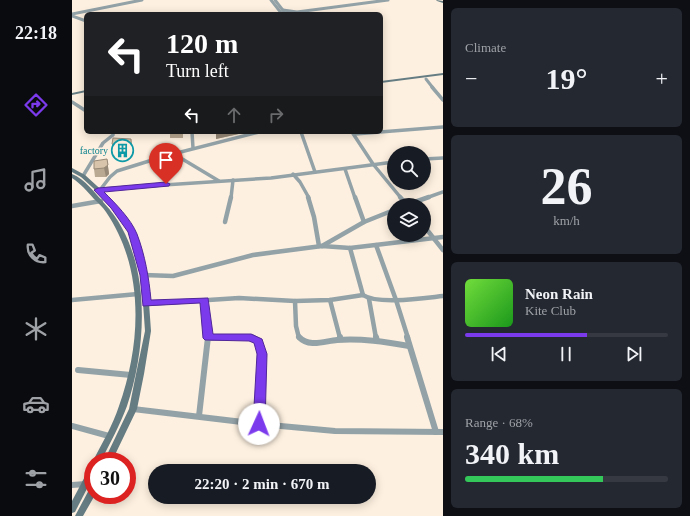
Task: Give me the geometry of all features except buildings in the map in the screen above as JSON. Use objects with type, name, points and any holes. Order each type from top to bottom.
[{"type":"main road","points":[[438,0],[443,2]]},
{"type":"main road","points":[[383,83],[443,75]]},
{"type":"main road","points":[[383,83],[443,75]]},
{"type":"main road","points":[[72,93],[84,90]]},
{"type":"main road","points":[[72,170],[83,176],[100,190],[114,206],[132,232],[144,275],[148,331],[133,409],[112,452]]},
{"type":"main road","points":[[72,176],[101,201],[116,221],[129,247],[138,294],[139,332],[131,375],[123,405],[101,452]]},
{"type":"main road","points":[[72,509],[84,488]]},
{"type":"main road","points":[[79,516],[85,504]]},
{"type":"street","points":[[120,0],[125,3]]},
{"type":"street","points":[[85,12],[142,0]]},
{"type":"street","points":[[271,0],[283,12],[297,12],[388,0]]},
{"type":"street","points":[[275,0],[283,12]]},
{"type":"street","points":[[72,15],[84,12]]},
{"type":"street","points":[[72,15],[84,20]]},
{"type":"street","points":[[426,78],[443,100]]},
{"type":"street","points":[[72,102],[84,110]]},
{"type":"street","points":[[383,131],[443,127]]},
{"type":"street","points":[[83,176],[103,143],[114,134]]},
{"type":"street","points":[[192,134],[193,148]]},
{"type":"street","points":[[100,190],[110,177],[117,171],[246,134]]},
{"type":"street","points":[[302,134],[315,172]]},
{"type":"street","points":[[354,134],[373,164],[401,198]]},
{"type":"street","points":[[174,154],[220,181]]},
{"type":"street","points":[[431,159],[443,158]]},
{"type":"street","points":[[100,190],[271,178],[387,163]]},
{"type":"street","points":[[345,169],[364,222]]},
{"type":"street","points":[[293,174],[300,181],[313,207],[320,246]]},
{"type":"street","points":[[225,222],[233,192],[233,180]]},
{"type":"street","points":[[426,198],[443,192]]},
{"type":"street","points":[[72,206],[101,201]]},
{"type":"street","points":[[320,246],[364,222],[387,213]]},
{"type":"street","points":[[431,234],[443,250]]},
{"type":"street","points":[[144,275],[172,276],[253,255],[320,246],[350,248],[443,237]]},
{"type":"street","points":[[376,245],[396,300],[436,432]]},
{"type":"street","points":[[350,248],[363,295],[369,299],[396,300],[443,296]]},
{"type":"street","points":[[72,300],[138,294]]},
{"type":"street","points":[[147,304],[239,298],[295,301],[330,300],[363,295]]},
{"type":"street","points":[[369,299],[377,341]]},
{"type":"street","points":[[199,416],[208,338],[205,300]]},
{"type":"street","points":[[330,300],[340,340]]},
{"type":"street","points":[[295,301],[298,337],[304,342],[311,343],[340,340],[377,341],[409,346]]},
{"type":"street","points":[[208,338],[251,337],[259,341],[262,354],[259,424]]},
{"type":"street","points":[[78,370],[131,375]]},
{"type":"street","points":[[133,409],[259,424],[335,431],[443,432]]},
{"type":"street","points":[[72,426],[109,436]]},
{"type":"street","points":[[72,485],[84,484]]},
{"type":"place","name":"factory","points":[[123,150]]},
{"type":"route","points":[[166,184],[98,190],[114,206],[132,232],[144,275],[147,304],[205,300],[208,338],[251,337],[259,341],[262,354],[259,424]]}]
